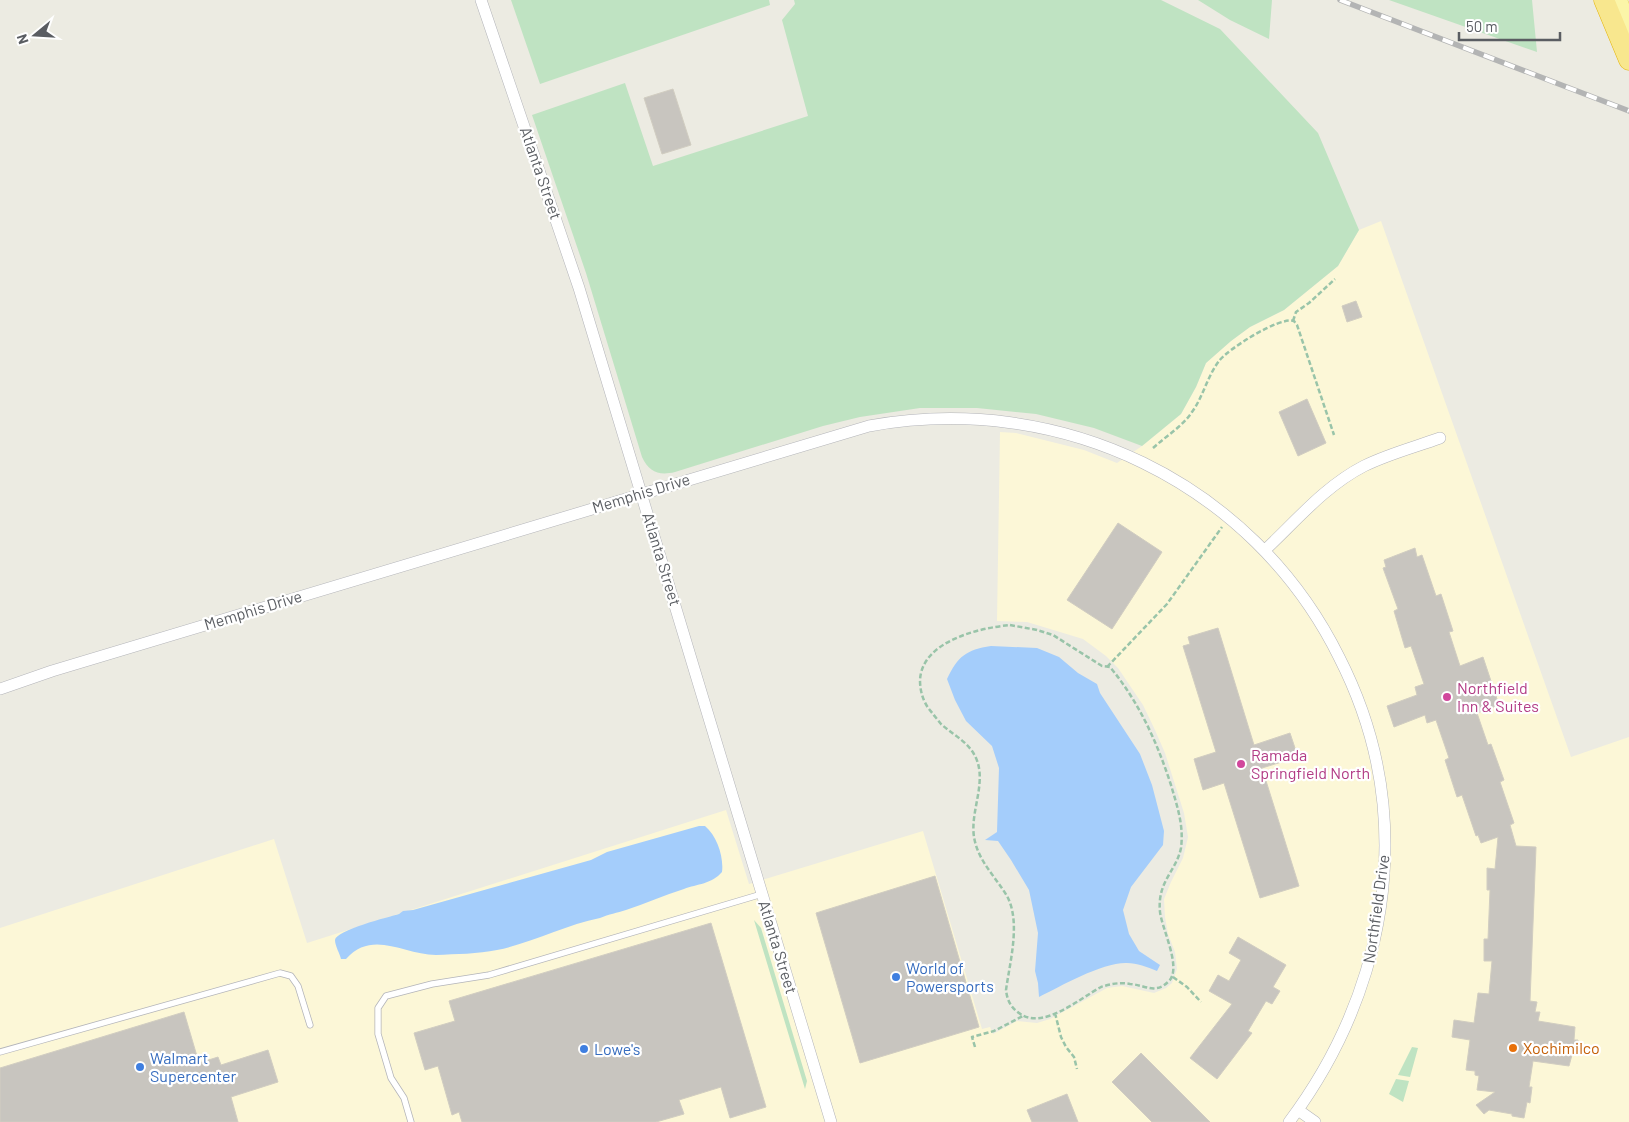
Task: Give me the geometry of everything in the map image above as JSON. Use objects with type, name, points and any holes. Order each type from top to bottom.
[{"type":"highway","points":[[1604,0],[1623,26],[1629,60]]},
{"type":"main road","points":[[1618,0],[1623,26]]},
{"type":"street","name":"Atlanta Street","points":[[481,0],[574,271],[831,1122]]},
{"type":"street","name":"Memphis Drive","points":[[0,689],[52,670],[838,434],[900,420],[948,418],[1012,422],[1041,426],[1106,446],[1168,475],[1198,494],[1226,515],[1265,550]]},
{"type":"street","points":[[1265,550],[1326,492],[1348,476],[1364,466],[1440,438]]},
{"type":"street","name":"Northfield Drive","points":[[1265,550],[1311,607],[1345,668],[1360,704],[1370,738],[1383,804],[1382,886],[1368,970],[1351,1016],[1338,1044],[1309,1096],[1290,1122]]},
{"type":"street","points":[[1298,1110],[1315,1122]]},
{"type":"lane","points":[[411,1122],[404,1098],[391,1078],[378,1034],[378,1008],[386,996],[432,984],[489,975],[762,894]]},
{"type":"lane","points":[[0,1052],[280,973],[291,976],[298,986],[310,1025]]},
{"type":"path","points":[[1292,321],[1296,312],[1309,303],[1335,279]]},
{"type":"path","points":[[1153,448],[1192,414],[1214,369],[1225,355],[1242,342],[1283,321],[1292,321],[1297,325],[1334,435]]},
{"type":"path","points":[[1107,667],[1167,604],[1222,527]]},
{"type":"path","points":[[1010,626],[1053,635],[1095,662],[1110,667],[1119,678],[1137,705],[1154,737],[1164,762],[1183,832],[1180,850],[1166,878],[1161,891],[1160,901],[1162,924],[1174,966],[1172,977],[1169,982],[1156,989],[1132,984],[1109,984],[1100,987],[1055,1013],[1034,1019],[1016,1012],[1009,1002],[1006,990],[1013,927],[1010,904],[980,856],[975,841],[974,825],[980,778],[976,758],[966,744],[942,724],[928,707],[923,697],[920,686],[921,671],[931,655],[951,641],[986,628],[1010,626]]},
{"type":"path","points":[[1172,977],[1187,987],[1201,1002]]},
{"type":"path","points":[[1055,1013],[1061,1037],[1074,1057],[1077,1069]]},
{"type":"path","points":[[975,1047],[972,1037],[994,1031],[1023,1016]]},
{"type":"shaded area","points":[[1381,221],[1571,757],[1629,737],[1629,1122],[0,1122],[0,928],[274,839],[307,943],[726,810],[749,884],[923,831],[982,1029],[990,1027],[993,1034],[1017,1021],[1037,1023],[1050,1019],[1107,988],[1122,986],[1154,993],[1166,988],[1172,983],[1177,969],[1175,952],[1168,934],[1164,899],[1183,858],[1188,837],[1184,813],[1165,753],[1155,730],[1143,705],[1118,668],[1106,656],[1083,639],[1027,622],[997,621],[1000,432],[1016,433],[1084,450],[1117,463],[1142,446],[1181,414],[1196,387],[1206,363],[1250,327],[1284,310],[1338,266],[1359,230]]},
{"type":"green space","points":[[511,0],[769,0],[770,5],[540,84]]},
{"type":"green space","points":[[794,0],[1161,0],[1220,29],[1318,133],[1359,230],[1338,266],[1284,310],[1250,327],[1206,363],[1196,387],[1181,414],[1142,446],[1094,428],[1036,414],[977,408],[920,408],[860,417],[823,426],[675,472],[655,472],[642,457],[586,273],[532,115],[625,83],[653,166],[808,116],[782,20],[795,4]]},
{"type":"green space","points":[[1198,0],[1272,0],[1269,39],[1230,20]]},
{"type":"green space","points":[[1389,0],[1532,0],[1537,52]]},
{"type":"green space","points":[[754,920],[761,928],[807,1081],[805,1089]]},
{"type":"green space","points":[[1412,1047],[1418,1048],[1410,1077],[1398,1075]]},
{"type":"green space","points":[[1396,1079],[1409,1081],[1403,1102],[1389,1094]]},
{"type":"water","points":[[991,646],[1037,648],[1059,657],[1078,673],[1097,684],[1100,693],[1140,754],[1152,785],[1164,831],[1163,845],[1131,887],[1123,910],[1129,934],[1139,951],[1160,965],[1157,971],[1127,963],[1106,966],[1039,997],[1035,971],[1038,933],[1029,890],[998,841],[985,840],[997,832],[999,768],[992,746],[966,721],[947,679],[955,665],[964,655]]},
{"type":"water","points":[[699,826],[705,826],[713,835],[719,847],[722,860],[722,872],[709,881],[633,908],[497,950],[467,954],[436,955],[378,945],[356,950],[346,959],[341,959],[335,940],[344,932],[364,924],[399,914],[403,911],[413,910],[591,860],[607,852]]},
{"type":"building","points":[[673,89],[691,145],[662,154],[644,98]]},
{"type":"building","points":[[1356,301],[1362,317],[1347,322],[1342,306]]},
{"type":"building","points":[[1307,399],[1326,443],[1298,456],[1279,412]]},
{"type":"building","points":[[1118,523],[1162,552],[1112,629],[1067,600]]},
{"type":"building","points":[[1415,548],[1417,557],[1422,555],[1436,596],[1441,594],[1453,631],[1449,632],[1460,666],[1483,657],[1499,705],[1477,713],[1488,745],[1491,744],[1504,780],[1500,782],[1514,823],[1510,825],[1516,846],[1536,847],[1530,1001],[1537,1002],[1535,1012],[1540,1012],[1538,1021],[1575,1027],[1574,1040],[1578,1040],[1576,1054],[1572,1055],[1569,1066],[1533,1061],[1529,1087],[1532,1087],[1530,1103],[1527,1102],[1524,1118],[1489,1110],[1484,1114],[1476,1105],[1495,1092],[1477,1090],[1479,1076],[1475,1075],[1475,1071],[1466,1070],[1470,1040],[1452,1037],[1454,1020],[1474,1023],[1478,993],[1489,994],[1492,961],[1484,961],[1484,939],[1488,939],[1490,890],[1487,890],[1487,868],[1495,869],[1498,837],[1481,843],[1478,835],[1476,836],[1462,795],[1457,797],[1445,760],[1449,758],[1436,720],[1427,723],[1425,715],[1394,727],[1387,706],[1417,695],[1415,687],[1424,684],[1411,646],[1405,648],[1394,611],[1398,609],[1383,568],[1386,567],[1384,560]]},
{"type":"building","points":[[1218,628],[1254,745],[1290,733],[1298,757],[1262,768],[1299,886],[1260,898],[1224,783],[1203,790],[1194,759],[1216,752],[1183,646],[1190,644],[1188,637]]},
{"type":"building","points":[[935,876],[979,1027],[860,1063],[816,913]]},
{"type":"building","points":[[711,923],[766,1107],[730,1118],[721,1087],[679,1100],[684,1114],[656,1122],[462,1122],[459,1112],[452,1115],[438,1066],[425,1070],[414,1033],[455,1021],[449,1001]]},
{"type":"building","points":[[1238,937],[1286,965],[1273,987],[1280,991],[1272,1004],[1266,1001],[1248,1031],[1252,1033],[1217,1079],[1190,1058],[1232,1004],[1209,991],[1218,975],[1229,981],[1241,960],[1229,953]]},
{"type":"building","name":"Walmart Supercenter","points":[[184,1012],[199,1063],[218,1057],[221,1065],[268,1050],[278,1082],[231,1097],[238,1122],[0,1122],[0,1068]]},
{"type":"building","points":[[1141,1053],[1210,1122],[1152,1122],[1112,1082]]},
{"type":"building","points":[[1067,1094],[1078,1122],[1032,1122],[1027,1110]]},
{"type":"railway","points":[[1340,0],[1629,111]]},
{"type":"place","name":"Northfield Inn & Suites","points":[[1447,697]]},
{"type":"place","name":"Ramada Springfield North","points":[[1241,764]]},
{"type":"place","name":"World of Powersports","points":[[896,977]]},
{"type":"place","name":"Xochimilco","points":[[1513,1048]]},
{"type":"place","name":"Lowe's","points":[[584,1049]]},
{"type":"place","name":"Walmart Supercenter","points":[[140,1067]]}]
